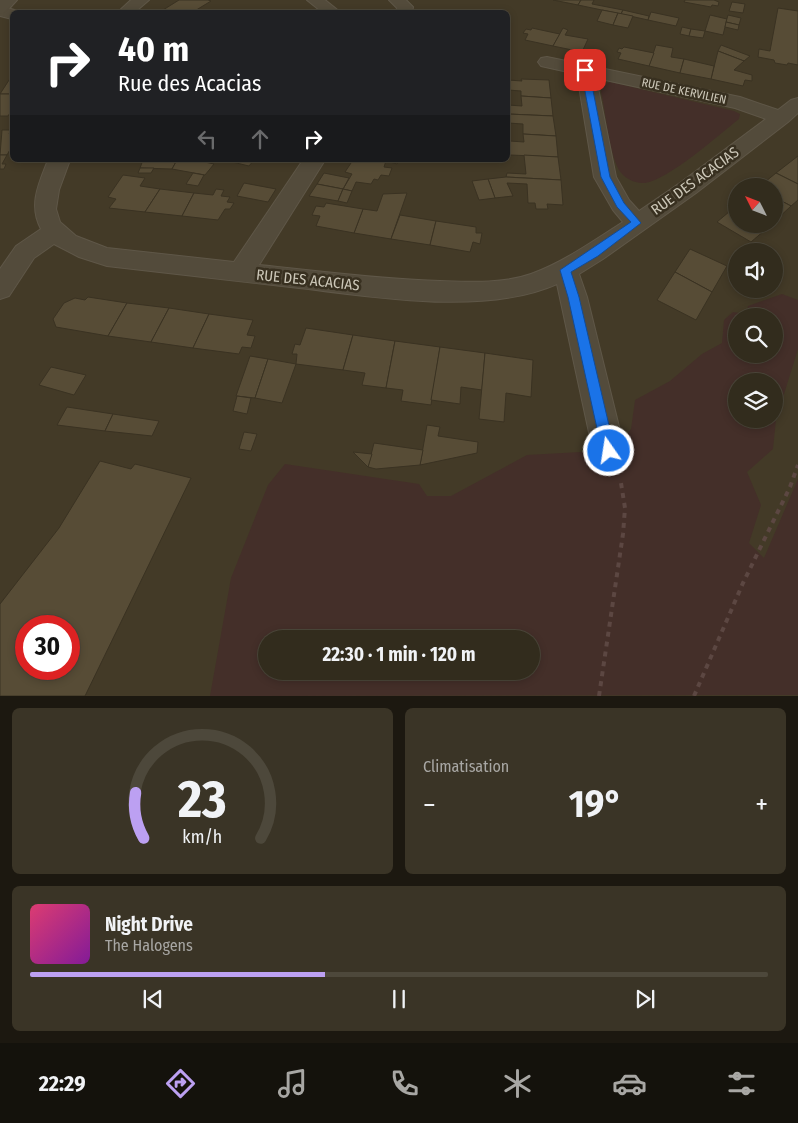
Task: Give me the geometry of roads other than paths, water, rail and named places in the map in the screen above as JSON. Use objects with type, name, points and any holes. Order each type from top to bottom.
[{"type":"street","points":[[0,10],[9,0]]},
{"type":"street","points":[[315,0],[329,10]]},
{"type":"street","points":[[397,0],[405,7],[404,10]]},
{"type":"street","name":"RUE DE KERVILIEN","points":[[547,62],[740,103],[789,111]]},
{"type":"street","points":[[585,70],[605,177],[621,205],[636,223]]},
{"type":"street","name":"RUE DES ACACIAS","points":[[55,231],[87,251],[107,257],[389,289],[466,292],[500,290],[532,284],[565,270],[594,253],[688,188],[789,111]]},
{"type":"street","points":[[0,289],[25,252],[55,231],[46,218],[45,210],[51,180],[58,162]]},
{"type":"street","points":[[240,272],[313,162]]},
{"type":"street","points":[[565,270],[574,297],[609,451]]}]
